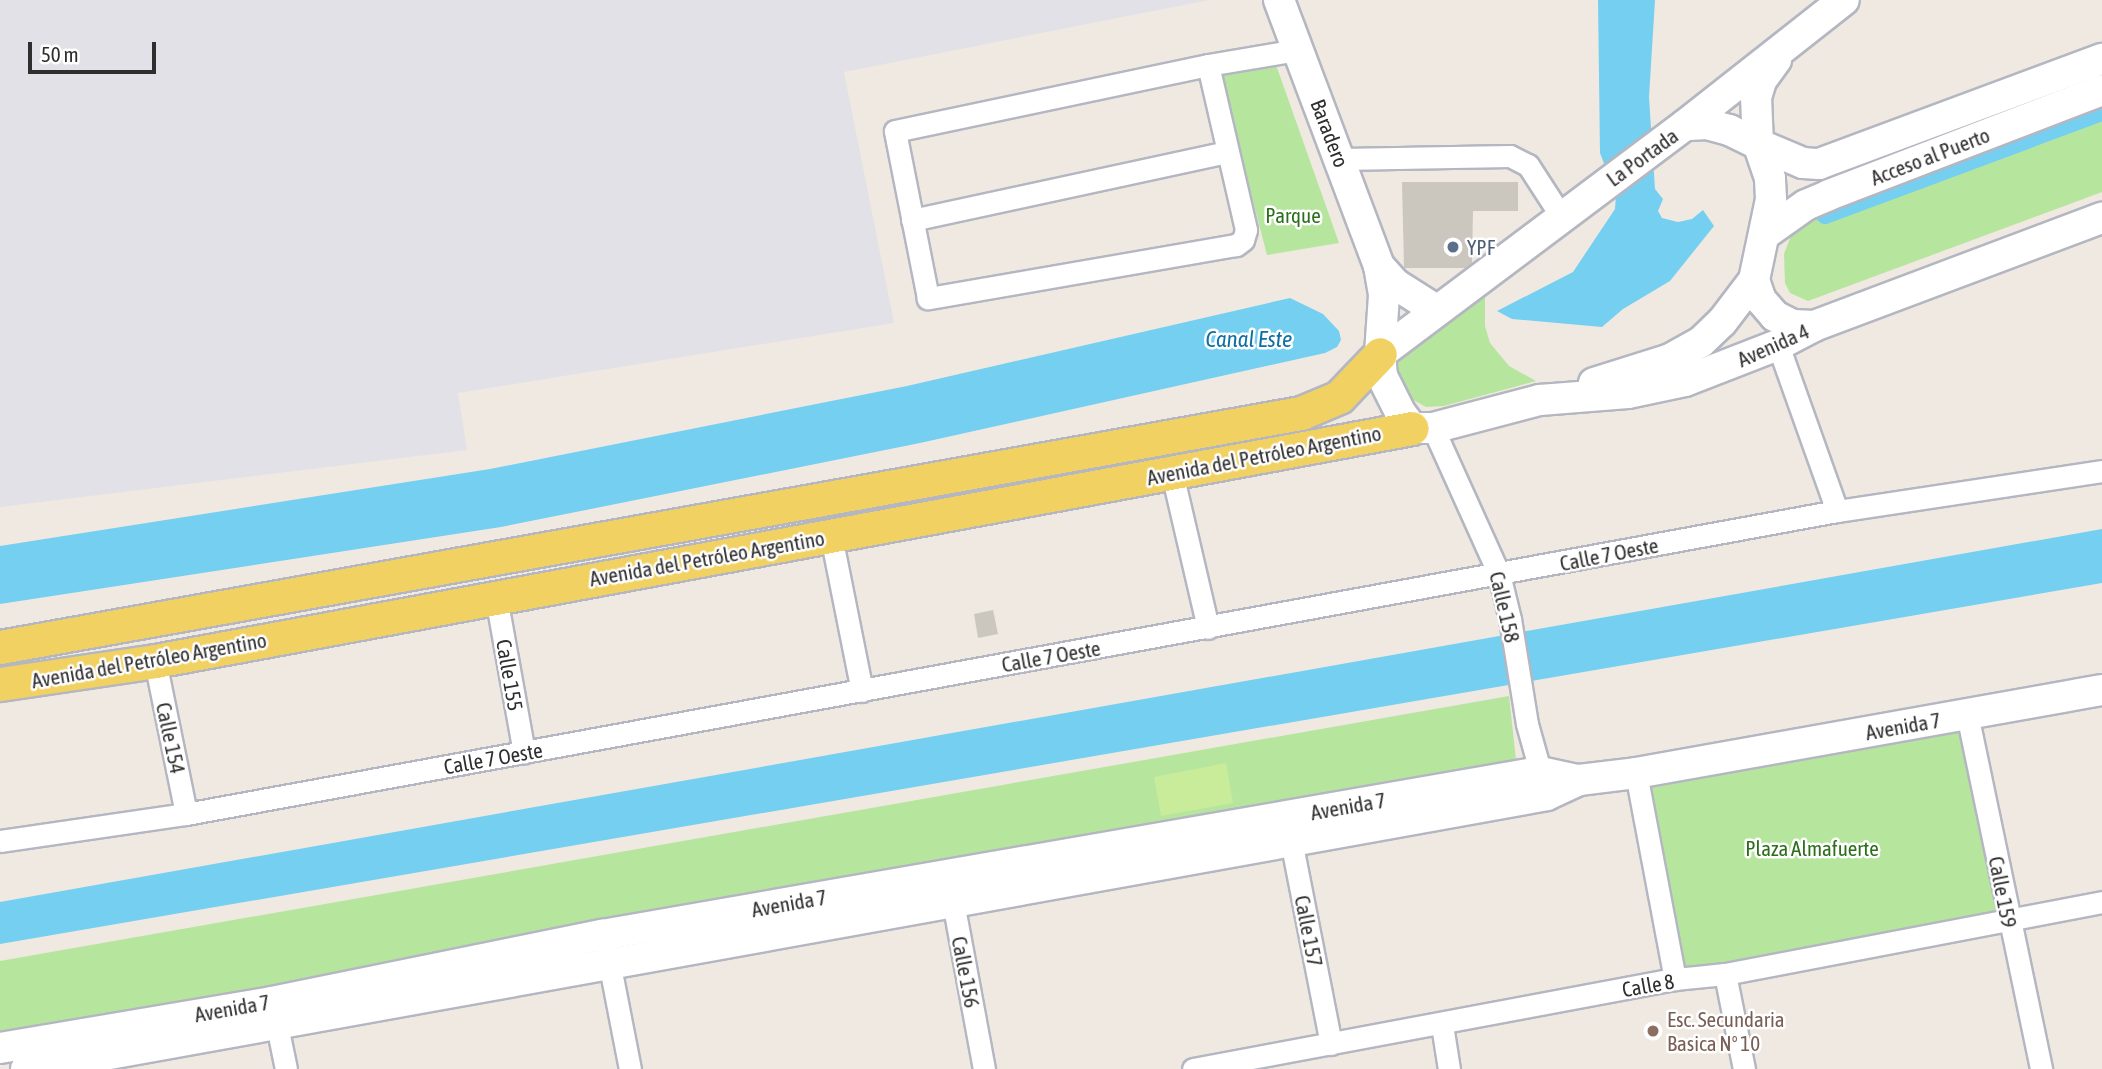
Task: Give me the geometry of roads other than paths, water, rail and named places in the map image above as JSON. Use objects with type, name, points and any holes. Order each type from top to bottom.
[{"type":"main road","name":"Baradero","points":[[1279,0],[1379,266],[1384,295],[1380,354],[1382,376],[1389,393],[1423,428]]},
{"type":"main road","name":"La Portada","points":[[1380,354],[1560,216],[1685,125],[1844,0]]},
{"type":"main road","points":[[1540,400],[1670,359],[1701,342],[1722,322],[1754,280],[1771,199],[1770,178],[1758,144],[1756,97],[1760,81],[1788,42]]},
{"type":"main road","name":"Acceso al Puerto","points":[[1685,125],[1707,124],[1729,130],[1803,163],[1819,164],[2102,59]]},
{"type":"main road","name":"Acceso al Puerto","points":[[1765,234],[1806,205],[1829,195],[2102,90]]},
{"type":"main road","name":"Avenida 4","points":[[1423,428],[1540,400],[1665,387],[1779,345],[1814,327],[2100,222]]},
{"type":"main road","name":"Baradero","points":[[1379,266],[1395,284],[1436,310]]},
{"type":"main road","points":[[1754,280],[1761,300],[1774,316],[1793,325],[1814,327]]},
{"type":"main road","name":"Avenida del Petróleo Argentino","points":[[0,647],[1301,413],[1339,397],[1380,354]]},
{"type":"main road","name":"Avenida del Petróleo Argentino","points":[[0,684],[155,661],[1423,428]]},
{"type":"main road","name":"Avenida 7","points":[[26,1069],[275,1012],[606,948],[1544,783],[1636,773],[2102,690]]},
{"type":"main road","name":"Avenida 7","points":[[0,1048],[275,1012]]},
{"type":"street","points":[[1209,65],[1226,152],[1246,230],[1243,240],[1236,245],[928,298],[895,131],[1209,65],[1298,50]]},
{"type":"street","points":[[912,220],[1226,152]]},
{"type":"street","points":[[1341,159],[1510,156],[1528,164],[1560,216]]},
{"type":"street","points":[[1779,345],[1837,511]]},
{"type":"street","name":"Calle 158","points":[[1423,428],[1499,574],[1510,619],[1527,724],[1544,783]]},
{"type":"street","name":"Calle 7 Oeste","points":[[0,841],[186,814],[1837,511],[2102,471]]},
{"type":"street","points":[[1172,473],[1208,628]]},
{"type":"street","points":[[831,536],[862,691]]},
{"type":"street","name":"Calle 155","points":[[496,597],[524,752]]},
{"type":"street","name":"Calle 154","points":[[155,661],[186,814]]},
{"type":"street","name":"Calle 159","points":[[1968,714],[2041,1069]]},
{"type":"street","points":[[1636,773],[1675,979]]},
{"type":"street","name":"Calle 157","points":[[1289,829],[1331,1044]]},
{"type":"street","name":"Calle 156","points":[[950,888],[984,1069]]},
{"type":"street","name":"Calle 8","points":[[1193,1069],[1442,1025],[1675,979],[1725,974],[2102,902]]},
{"type":"street","points":[[606,948],[630,1069]]},
{"type":"street","points":[[1725,974],[1744,1069]]},
{"type":"street","points":[[275,1012],[286,1069]]},
{"type":"street","points":[[1442,1025],[1449,1069]]},
{"type":"water","points":[[1598,0],[1655,0],[1649,97],[1655,189],[1663,199],[1658,211],[1662,218],[1678,222],[1692,219],[1703,210],[1714,226],[1670,281],[1623,309],[1602,327],[1512,319],[1497,311],[1573,272],[1615,209],[1616,195],[1600,153]]},
{"type":"water","name":"Canal Este","points":[[1290,298],[1323,314],[1339,331],[1341,340],[1337,347],[1325,353],[920,443],[501,527],[0,604],[0,546],[490,469],[907,386]]},
{"type":"water","points":[[2102,529],[2102,583],[0,944],[0,902]]},
{"type":"waterway","points":[[1825,215],[2102,112]]},
{"type":"place","name":"YPF","points":[[1453,247]]},
{"type":"place","name":"Esc. Secundaria Basica Nº 10","points":[[1653,1031]]},
{"type":"park label","name":"Parque","points":[[1293,215]]},
{"type":"park label","name":"Plaza Almafuerte","points":[[1812,848]]}]
